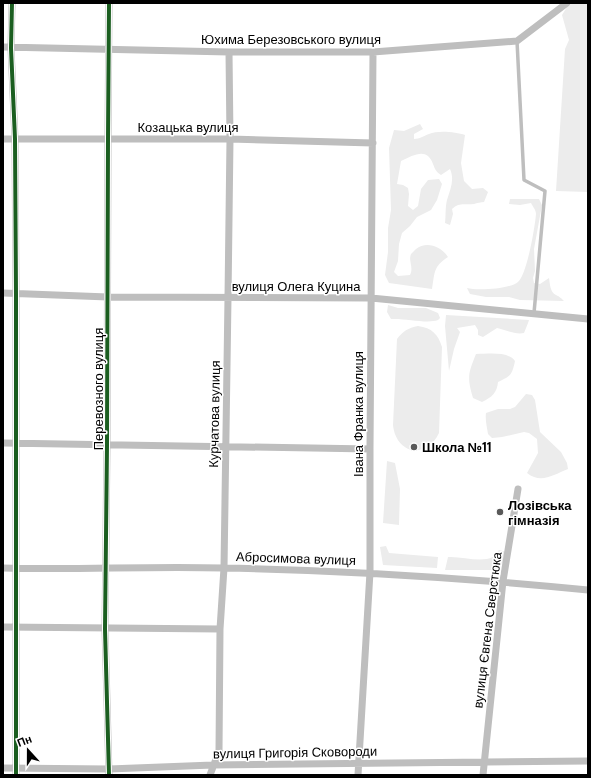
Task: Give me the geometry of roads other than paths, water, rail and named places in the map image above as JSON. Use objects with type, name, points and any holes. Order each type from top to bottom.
[{"type":"street","points":[[12,3],[7,47],[14,139],[16,294],[16,771]]},
{"type":"street","name":"Перевозного вулиця","points":[[109,3],[105,629],[109,772]]},
{"type":"street","points":[[517,41],[567,3]]},
{"type":"street","name":"Юхима Березовського вулиця","points":[[7,47],[229,52],[373,52],[517,41]]},
{"type":"street","name":"Курчатова вулиця","points":[[210,775],[219,751],[220,629],[224,568],[230,139],[229,52]]},
{"type":"street","name":"Івана Франка вулиця","points":[[358,775],[370,572],[373,52]]},
{"type":"street","name":"Козацька вулиця","points":[[3,138],[230,139],[373,143]]},
{"type":"street","name":"вулиця Олега Куцина","points":[[3,294],[108,297],[371,298],[588,319]]},
{"type":"street","points":[[3,443],[370,450]]},
{"type":"street","name":"вулиця Євгена Сверстюка","points":[[483,775],[483,762],[503,581],[518,489]]},
{"type":"street","name":"Абросимова вулиця","points":[[3,568],[224,568],[370,572],[503,581],[588,590]]},
{"type":"street","points":[[3,627],[220,629]]},
{"type":"street","name":"вулиця Григорія Сковороди","points":[[3,768],[16,771],[109,772],[213,765],[588,761]]},
{"type":"lane","points":[[517,41],[524,180],[545,191],[534,313]]},
{"type":"place","name":"Школа №11","points":[[414,447]]},
{"type":"place","name":"Лозівська гімназія","points":[[500,512]]}]
